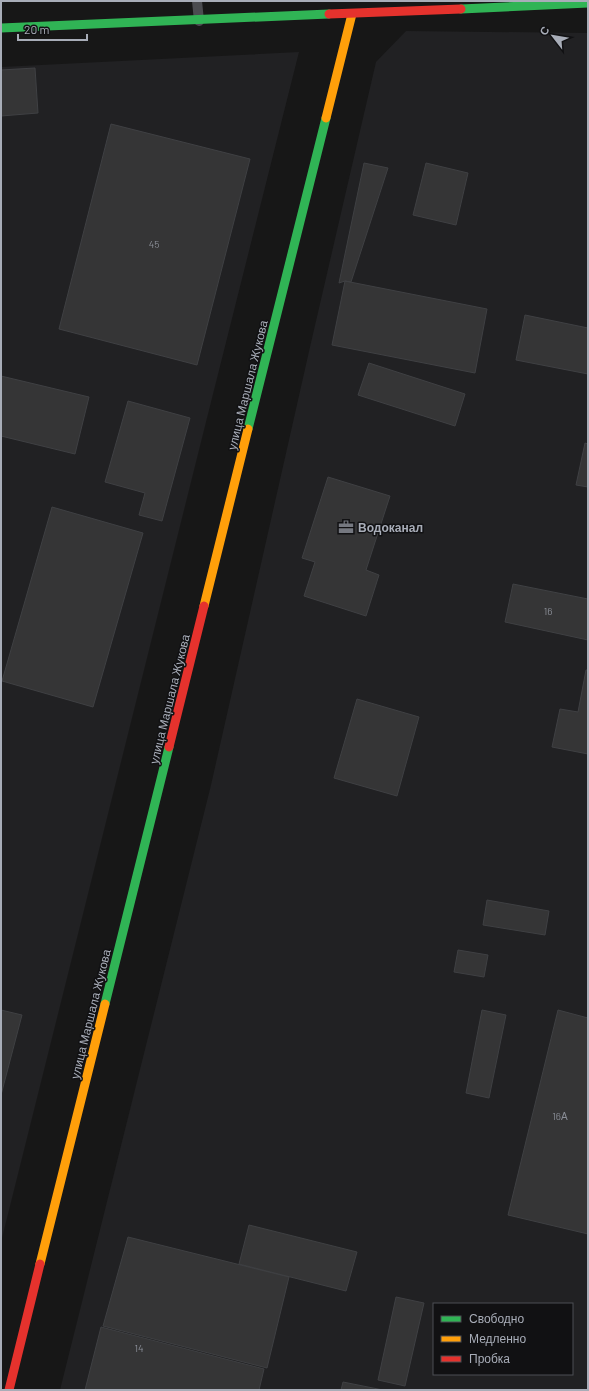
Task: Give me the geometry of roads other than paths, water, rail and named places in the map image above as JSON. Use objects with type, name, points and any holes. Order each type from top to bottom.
[{"type":"street","points":[[1,28],[198,21],[558,3],[588,3]]},
{"type":"street","name":"улица Маршала Жукова","points":[[9,1390],[352,14]]},
{"type":"lane","points":[[198,1],[198,21]]},
{"type":"place","name":"Водоканал","points":[[346,527]]}]
